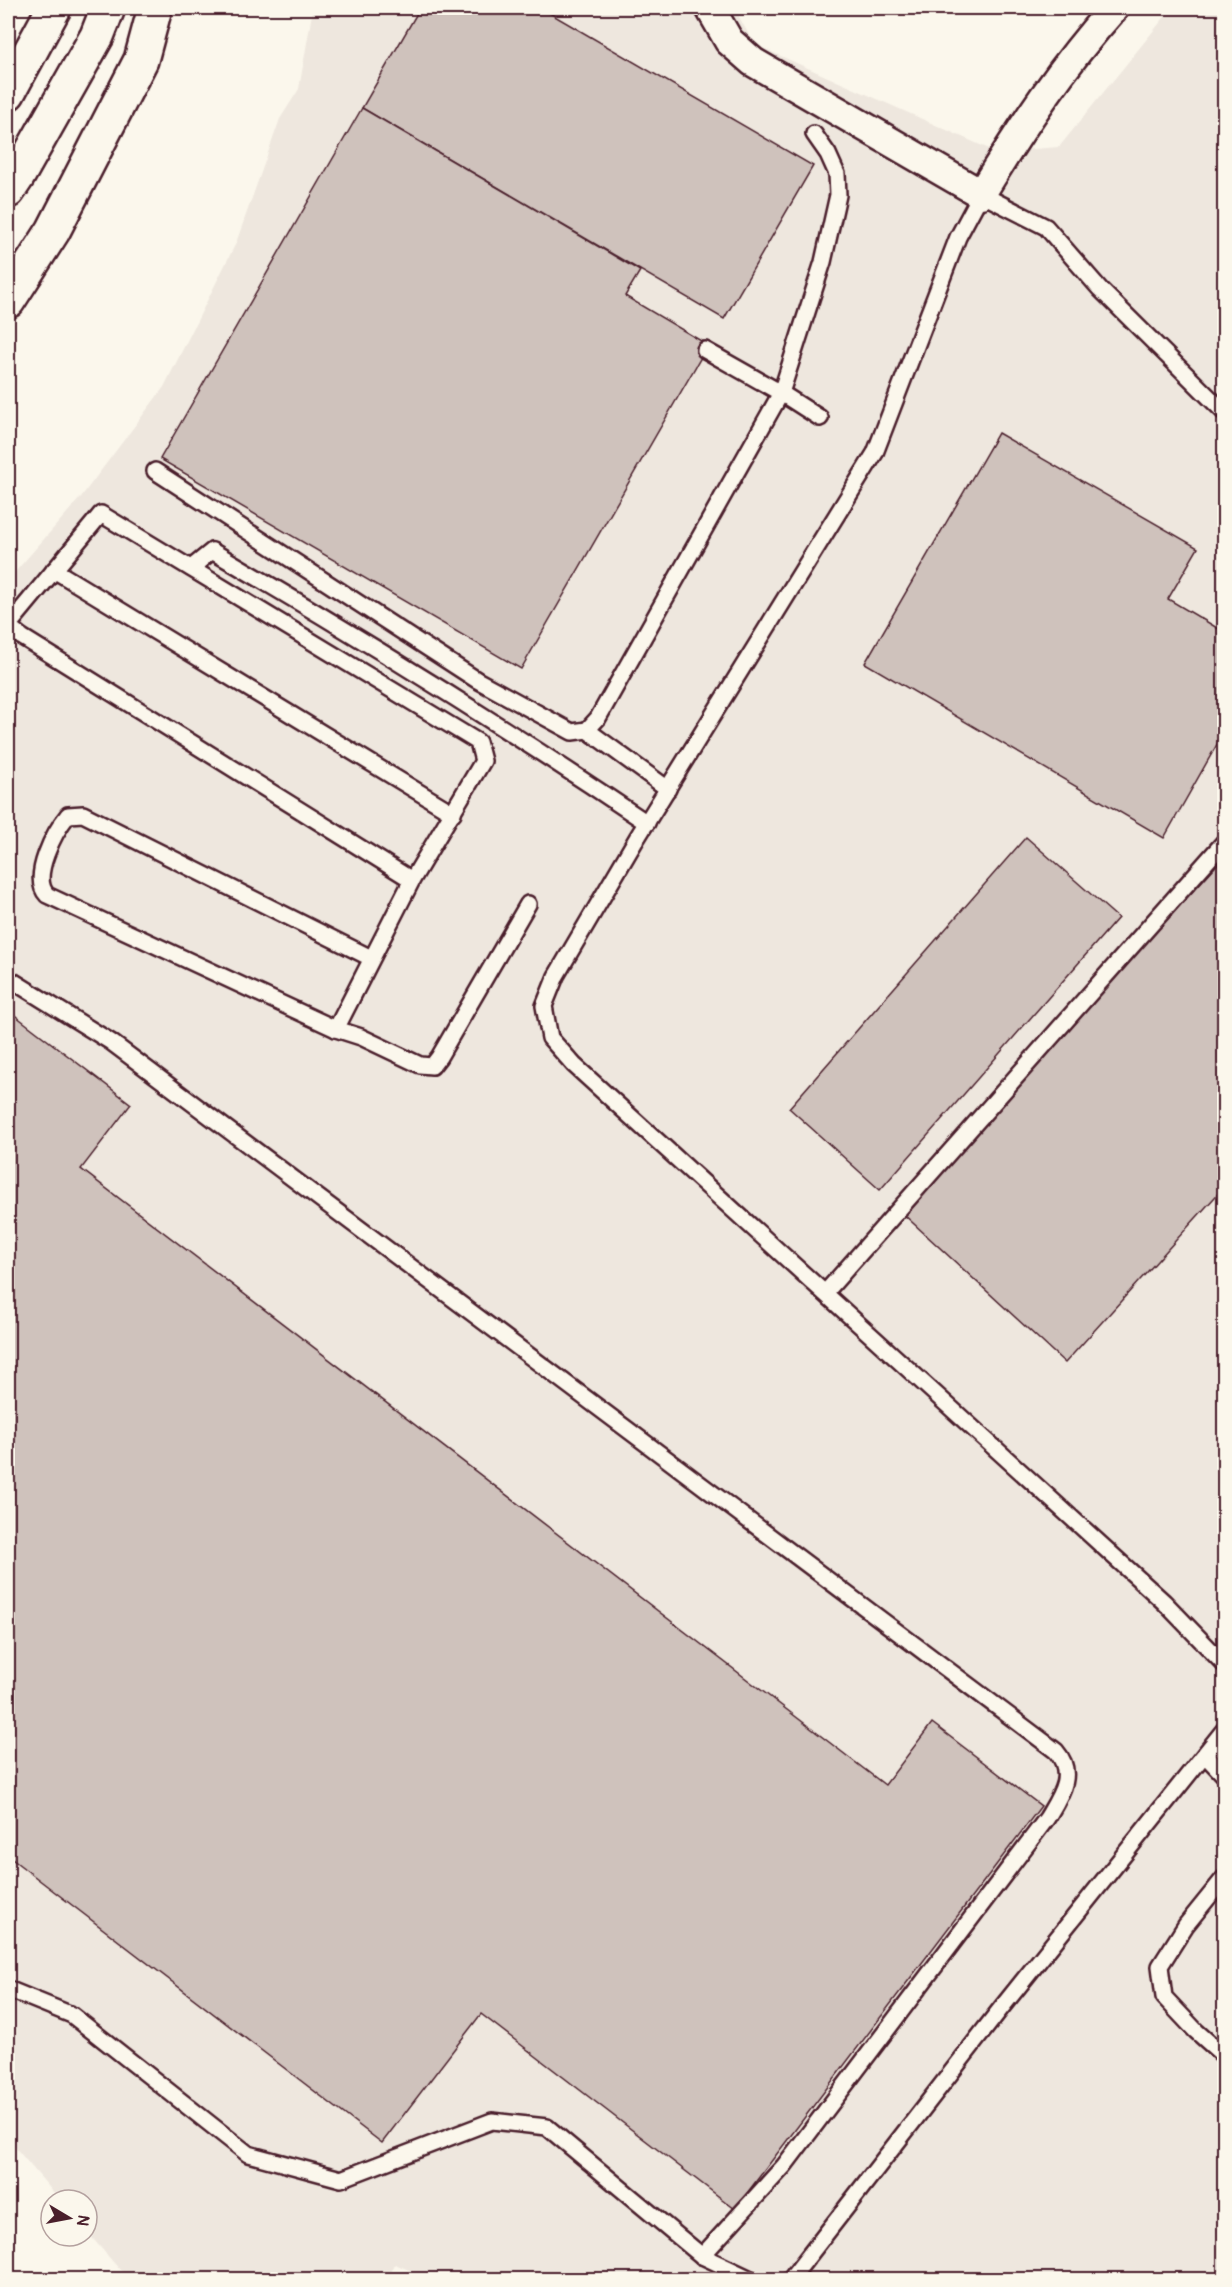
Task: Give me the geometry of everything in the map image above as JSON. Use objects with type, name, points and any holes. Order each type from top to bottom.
[{"type":"highway","points":[[8,93],[54,8]]},
{"type":"highway","points":[[8,191],[97,36],[108,8]]},
{"type":"highway","points":[[8,301],[53,231],[141,60],[155,8]]},
{"type":"street","points":[[710,8],[729,41],[753,62],[981,194],[1029,115],[1086,39],[1114,8]]},
{"type":"lane","points":[[155,471],[477,680],[572,732],[587,730],[598,718],[781,393],[823,262],[838,195],[837,174],[828,154],[814,134]]},
{"type":"lane","points":[[1224,411],[1100,289],[1046,226],[981,194],[958,237],[875,453],[647,823],[556,976],[544,1006],[550,1038],[574,1065],[1164,1602],[1224,1664]]},
{"type":"lane","points":[[705,350],[820,418]]},
{"type":"lane","points":[[336,1029],[412,880],[483,761],[478,742],[101,514],[8,626],[22,637],[412,880]]},
{"type":"lane","points":[[191,568],[212,551],[379,648],[565,767],[647,823]]},
{"type":"lane","points":[[54,570],[453,813]]},
{"type":"lane","points":[[587,730],[668,789]]},
{"type":"lane","points":[[371,958],[83,814],[68,815],[58,827],[43,866],[42,887],[47,895],[336,1029],[361,1037],[420,1065],[432,1066],[528,904]]},
{"type":"lane","points":[[825,1293],[1224,842]]},
{"type":"lane","points":[[8,978],[111,1042],[1056,1751],[1065,1761],[1066,1774],[1062,1793],[1047,1818],[784,2166],[702,2256]]},
{"type":"lane","points":[[790,2280],[1002,2007],[1224,1730]]},
{"type":"lane","points":[[1205,1755],[1224,1775]]},
{"type":"lane","points":[[1224,1878],[1186,1925],[1160,1965],[1164,1997],[1196,2031],[1224,2056]]},
{"type":"lane","points":[[8,1989],[72,2015],[248,2154],[341,2179],[492,2121],[547,2127],[702,2256],[753,2280]]},
{"type":"shaded area","points":[[313,8],[734,8],[754,44],[996,152],[1059,147],[1172,8],[1224,8],[1224,2279],[432,2280],[395,2264],[388,2279],[128,2279],[99,2246],[99,2188],[50,2188],[8,2139],[8,580],[81,497],[164,387],[236,243],[280,119],[299,89]]},
{"type":"building","points":[[420,8],[541,8],[813,166],[724,319],[362,108]]},
{"type":"building","points":[[362,108],[640,271],[625,296],[708,345],[521,669],[160,459]]},
{"type":"building","points":[[998,433],[1198,548],[1168,599],[1224,632],[1224,732],[1164,838],[865,663]]},
{"type":"building","points":[[1026,837],[1118,918],[880,1190],[789,1108]]},
{"type":"building","points":[[1224,857],[1224,1187],[1065,1363],[901,1212]]},
{"type":"building","points":[[8,1010],[131,1104],[81,1169],[885,1785],[932,1723],[1041,1806],[735,2209],[481,2014],[382,2143],[8,1856]]}]
